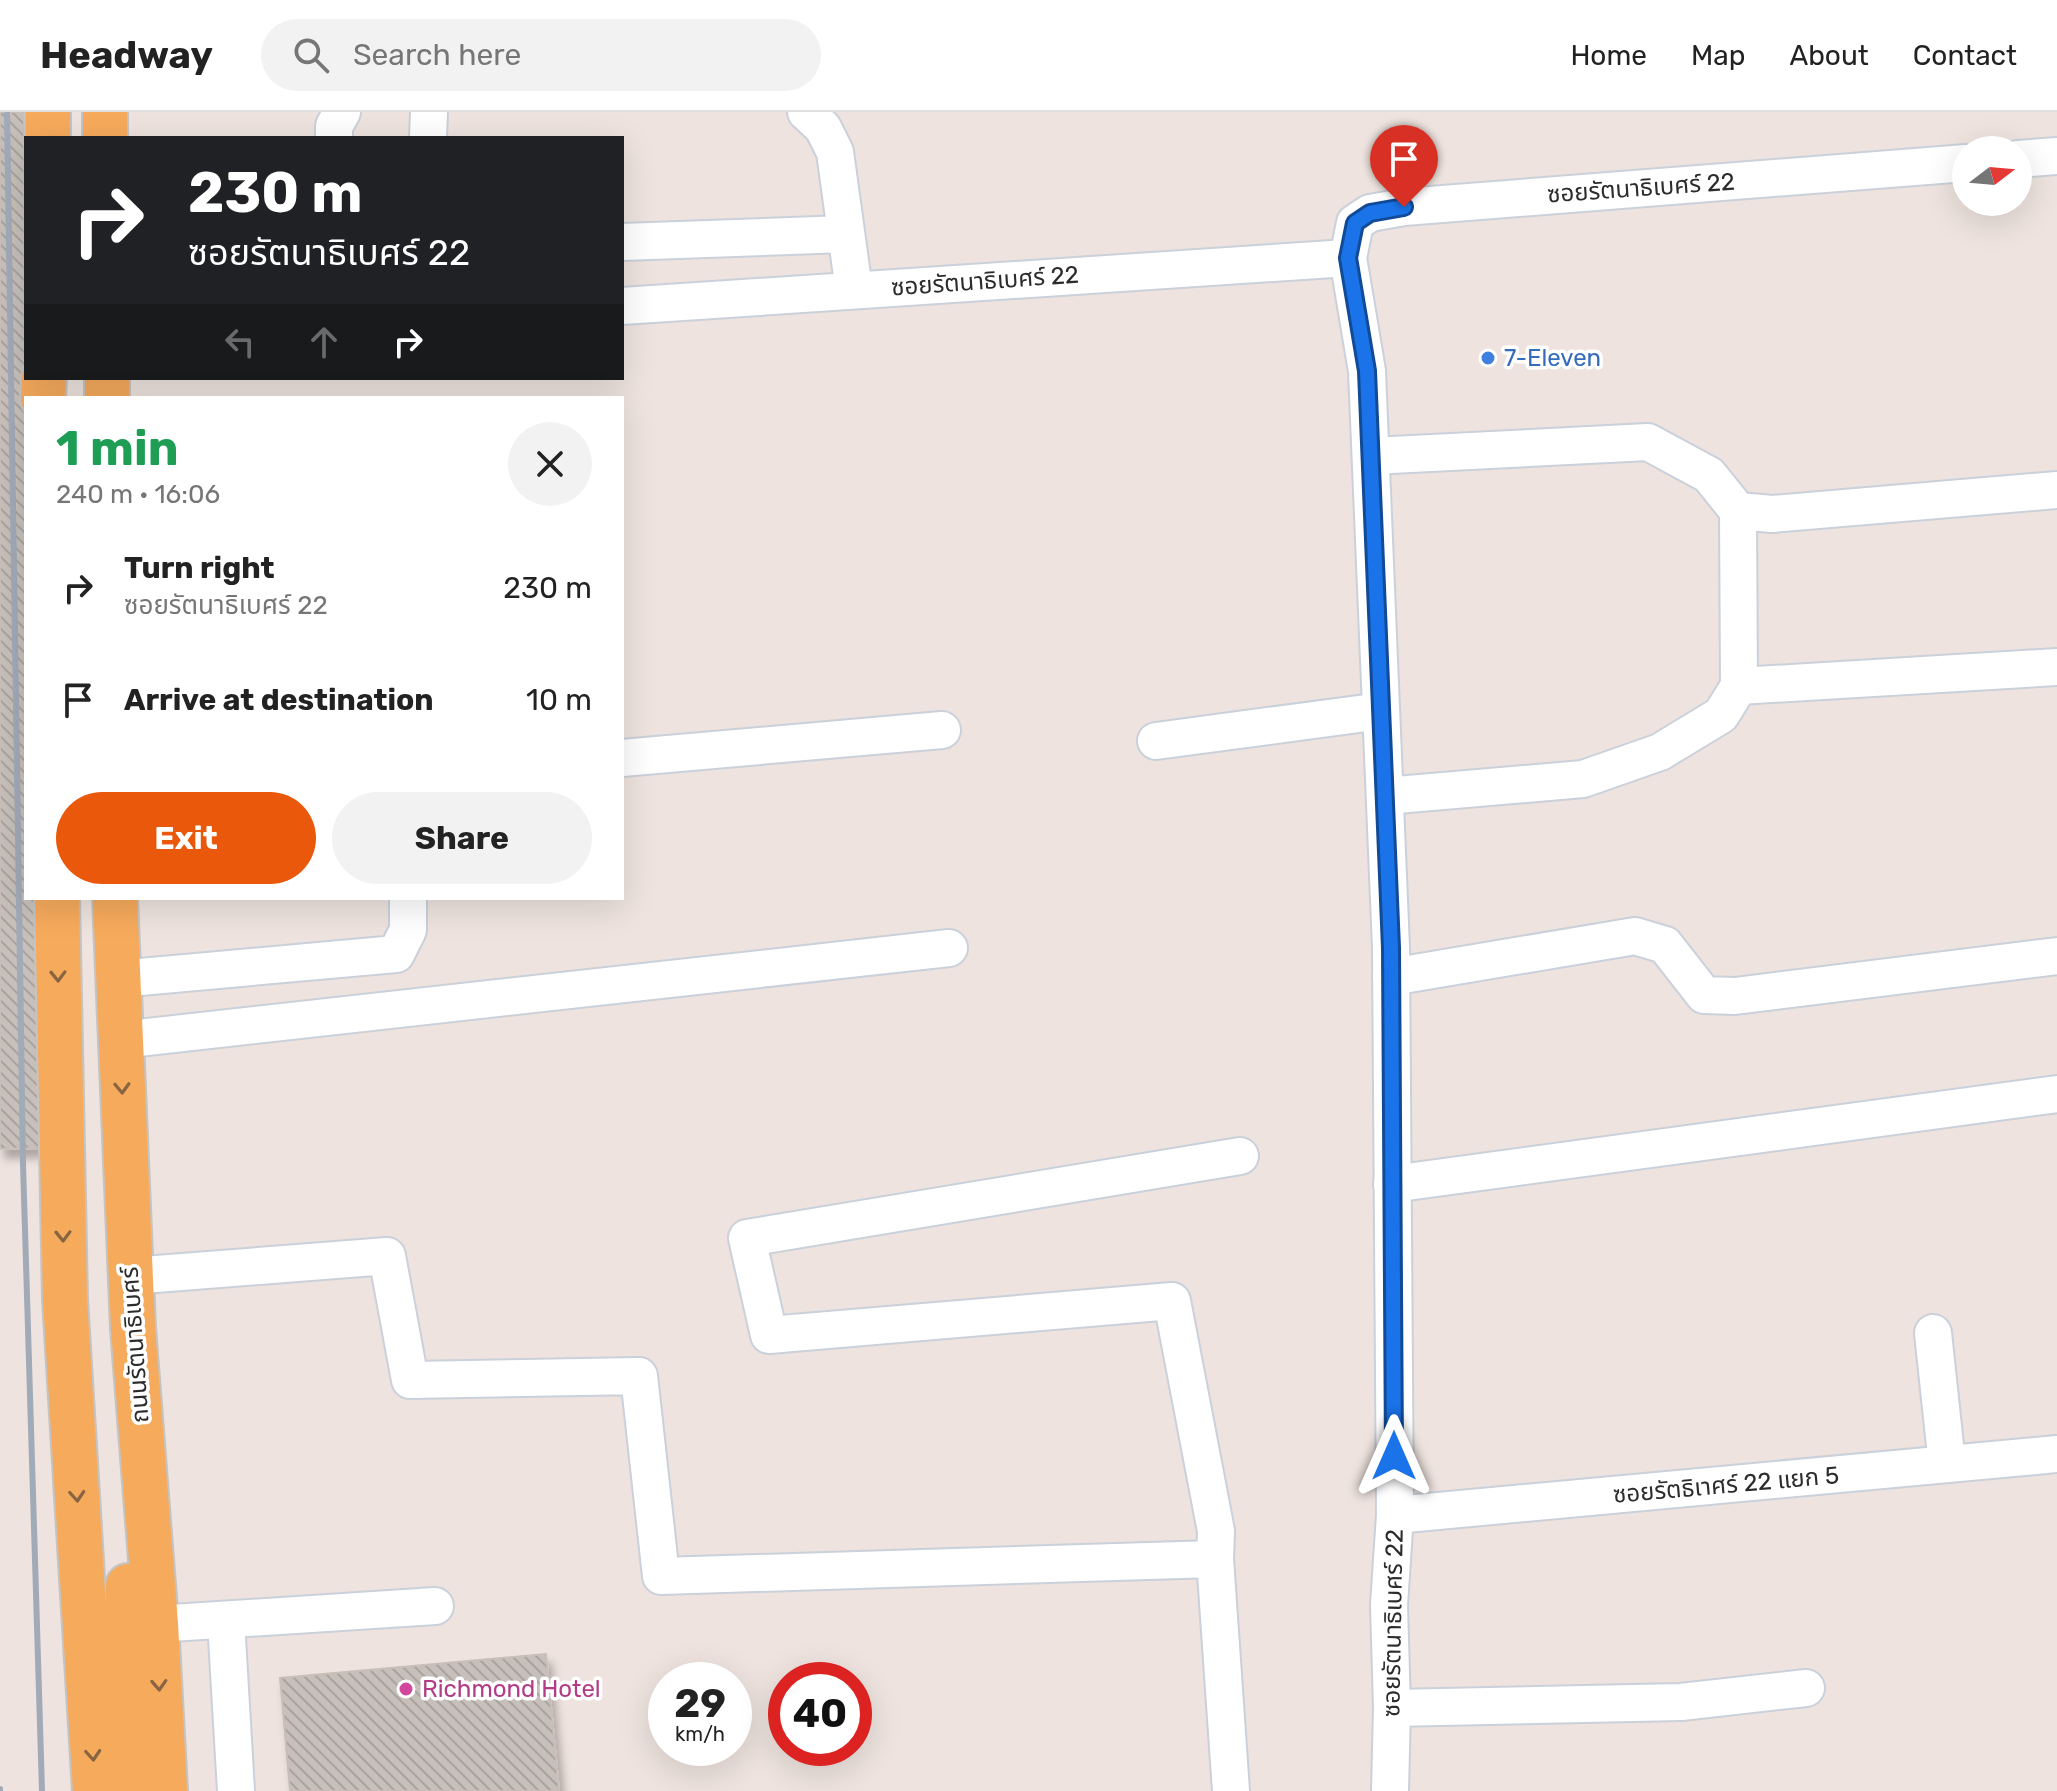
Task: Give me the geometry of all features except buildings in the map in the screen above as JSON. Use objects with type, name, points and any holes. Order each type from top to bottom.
[{"type":"main road","points":[[48,112],[48,136]]},
{"type":"main road","points":[[105,112],[105,136]]},
{"type":"main road","points":[[57,900],[65,1299],[95,1791]]},
{"type":"main road","name":"ถนนรัตนาธิเบศร์","points":[[115,900],[130,1276],[165,1791]]},
{"type":"main road","points":[[131,1791],[125,1710],[133,1328]]},
{"type":"street","points":[[334,136],[334,126],[342,112]]},
{"type":"street","points":[[428,136],[429,112]]},
{"type":"street","points":[[806,112],[823,128],[835,152],[854,290]]},
{"type":"street","points":[[2032,158],[2057,156]]},
{"type":"street","name":"ซอยรัตนาธิเบศร์ 22","points":[[1390,1791],[1392,1708],[1389,1605],[1395,1515],[1391,977],[1367,371],[1348,258],[1355,223],[1370,213],[1404,207],[1952,164]]},
{"type":"street","points":[[624,242],[846,234]]},
{"type":"street","name":"ซอยรัตนาธิเบศร์ 22","points":[[624,306],[1348,258]]},
{"type":"street","points":[[1371,456],[1648,442],[1709,475],[1738,511],[1739,686],[1721,715],[1660,752],[1583,779],[1385,796]]},
{"type":"street","points":[[1738,511],[1772,514],[2057,490]]},
{"type":"street","points":[[1739,686],[2057,667]]},
{"type":"street","points":[[1156,741],[1381,711]]},
{"type":"street","points":[[624,758],[942,730]]},
{"type":"street","points":[[118,979],[396,954],[408,930],[408,900]]},
{"type":"street","points":[[1391,977],[1635,936],[1665,945],[1704,995],[1735,996],[2057,956]]},
{"type":"street","points":[[120,1040],[949,948]]},
{"type":"street","points":[[1392,1184],[2057,1094]]},
{"type":"street","points":[[1231,1791],[1215,1559],[1216,1531],[1172,1301],[769,1335],[747,1238],[1240,1156]]},
{"type":"street","points":[[130,1276],[387,1256],[410,1380],[639,1376],[661,1576],[1215,1559]]},
{"type":"street","points":[[1933,1333],[1947,1464]]},
{"type":"street","name":"ซอยรัตธิเาศร์ 22 แยก 5","points":[[1395,1515],[2057,1454]]},
{"type":"street","points":[[156,1624],[435,1606]]},
{"type":"street","points":[[226,1621],[236,1791]]},
{"type":"street","points":[[1392,1708],[1681,1702],[1806,1688]]},
{"type":"railway","points":[[7,112],[23,1164],[42,1791]]},
{"type":"place","name":"7-Eleven","points":[[1488,358]]},
{"type":"place","name":"Richmond Hotel","points":[[406,1689]]},
{"type":"route","points":[[1394,1456],[1390,917],[1367,371],[1348,258],[1355,223],[1370,213],[1404,207]]}]
